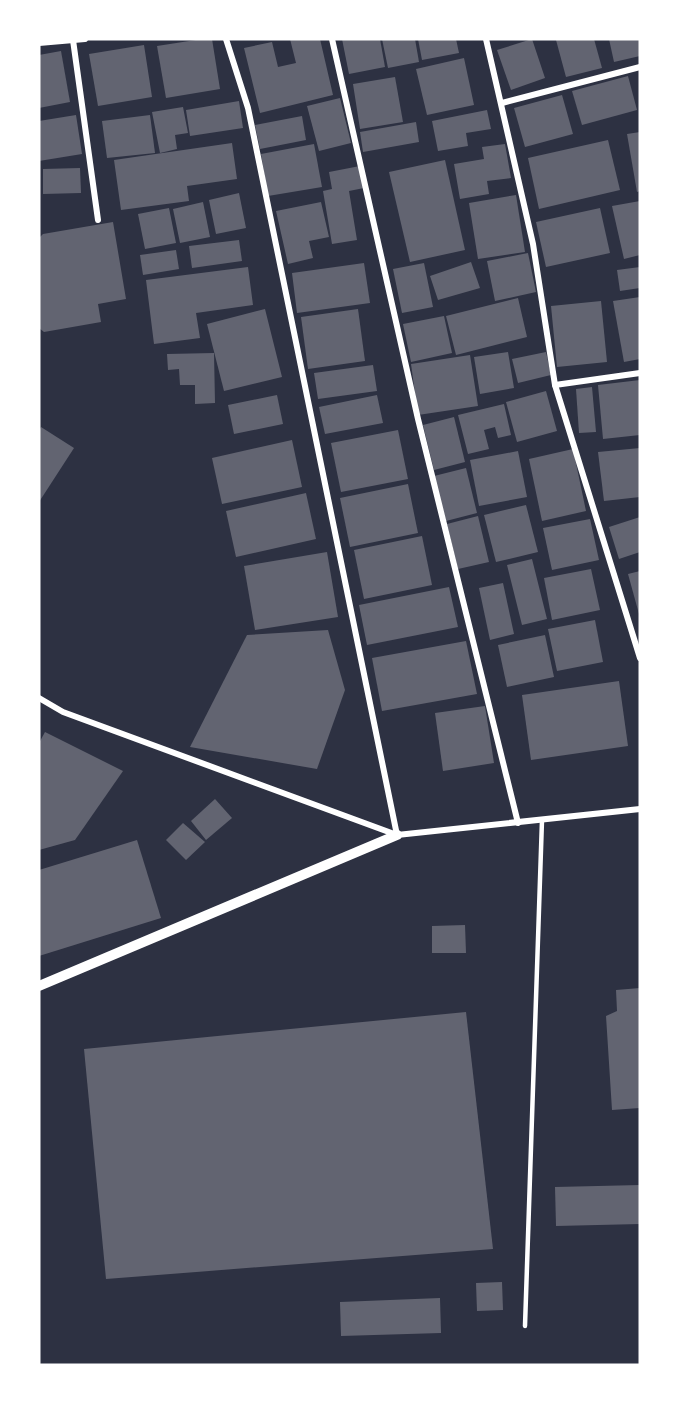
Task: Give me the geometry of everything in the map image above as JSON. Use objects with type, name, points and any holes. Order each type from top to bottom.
[{"type":"street","points":[[39,43],[85,39]]},
{"type":"street","points":[[226,39],[248,108],[397,835]]},
{"type":"street","points":[[332,39],[418,419],[518,823]]},
{"type":"street","points":[[486,39],[533,244],[555,385],[640,658]]},
{"type":"street","points":[[74,40],[98,220]]},
{"type":"street","points":[[502,103],[640,67]]},
{"type":"street","points":[[555,385],[640,373]]},
{"type":"street","points":[[39,698],[63,712],[397,835]]},
{"type":"street","points":[[39,986],[397,835],[640,809]]},
{"type":"lane","points":[[525,1326],[542,820]]},
{"type":"building","points":[[212,39],[220,89],[166,98],[157,46]]},
{"type":"building","points":[[290,39],[320,39],[333,95],[260,113],[244,48],[272,42],[278,67],[296,63]]},
{"type":"building","points":[[342,39],[380,39],[385,67],[349,74]]},
{"type":"building","points":[[382,39],[415,39],[419,62],[388,68]]},
{"type":"building","points":[[418,39],[456,39],[459,53],[422,60]]},
{"type":"building","points":[[532,39],[545,78],[511,90],[497,50]]},
{"type":"building","points":[[594,39],[602,68],[566,77],[556,40]]},
{"type":"building","points":[[609,39],[640,39],[640,56],[614,62]]},
{"type":"building","points":[[144,45],[152,97],[98,106],[89,54]]},
{"type":"building","points":[[61,51],[70,102],[39,108],[39,55]]},
{"type":"building","points":[[464,58],[474,105],[427,115],[416,69]]},
{"type":"building","points":[[628,76],[637,110],[582,125],[572,91]]},
{"type":"building","points":[[395,77],[403,122],[360,129],[353,84]]},
{"type":"building","points":[[562,95],[573,134],[525,147],[514,108]]},
{"type":"building","points":[[340,98],[351,143],[319,151],[307,106]]},
{"type":"building","points":[[239,101],[243,128],[190,136],[186,110]]},
{"type":"building","points":[[183,107],[188,133],[175,135],[177,149],[160,153],[152,112]]},
{"type":"building","points":[[487,110],[491,129],[466,133],[468,146],[438,151],[432,121]]},
{"type":"building","points":[[76,115],[82,154],[39,161],[39,121]]},
{"type":"building","points":[[150,115],[155,153],[107,158],[102,121]]},
{"type":"building","points":[[302,116],[306,140],[260,149],[255,125]]},
{"type":"building","points":[[416,122],[419,142],[363,152],[360,132]]},
{"type":"building","points":[[640,132],[640,191],[637,192],[627,134]]},
{"type":"building","points":[[608,140],[620,190],[539,209],[528,158]]},
{"type":"building","points":[[232,143],[237,179],[187,186],[189,201],[121,210],[114,160]]},
{"type":"building","points":[[314,144],[322,187],[268,196],[261,154]]},
{"type":"building","points":[[505,144],[511,178],[487,181],[489,194],[460,199],[454,164],[484,159],[482,147]]},
{"type":"building","points":[[445,160],[465,250],[410,262],[389,172]]},
{"type":"building","points":[[360,166],[364,188],[349,191],[357,240],[332,244],[323,191],[332,189],[329,172]]},
{"type":"building","points":[[80,168],[81,193],[43,194],[43,169]]},
{"type":"building","points":[[239,193],[246,228],[216,234],[209,200]]},
{"type":"building","points":[[516,195],[525,252],[478,259],[469,203]]},
{"type":"building","points":[[640,201],[640,255],[624,259],[612,206]]},
{"type":"building","points":[[203,202],[210,237],[180,243],[173,209]]},
{"type":"building","points":[[321,202],[329,237],[309,241],[313,258],[288,264],[276,211]]},
{"type":"building","points":[[169,208],[176,243],[145,249],[138,214]]},
{"type":"building","points":[[600,208],[610,253],[546,267],[536,222]]},
{"type":"building","points":[[113,222],[126,299],[98,304],[101,322],[44,332],[39,328],[39,238],[43,234]]},
{"type":"building","points":[[239,240],[242,261],[192,268],[189,246]]},
{"type":"building","points":[[176,250],[179,269],[143,275],[140,255]]},
{"type":"building","points":[[528,253],[536,292],[495,301],[487,261]]},
{"type":"building","points":[[471,262],[480,288],[438,300],[430,276]]},
{"type":"building","points":[[364,263],[370,303],[297,313],[292,273]]},
{"type":"building","points":[[424,263],[433,307],[402,313],[393,269]]},
{"type":"building","points":[[248,267],[253,305],[196,313],[200,338],[154,344],[146,280]]},
{"type":"building","points":[[640,267],[640,288],[620,291],[617,270]]},
{"type":"building","points":[[640,297],[640,359],[624,362],[613,301]]},
{"type":"building","points":[[518,298],[527,337],[456,355],[446,316]]},
{"type":"building","points":[[601,301],[607,362],[557,367],[551,306]]},
{"type":"building","points":[[265,309],[282,377],[224,391],[207,324]]},
{"type":"building","points":[[358,309],[365,361],[308,369],[301,317]]},
{"type":"building","points":[[444,316],[452,353],[411,362],[403,324]]},
{"type":"building","points":[[508,352],[514,388],[480,394],[474,357]]},
{"type":"building","points":[[546,352],[551,375],[518,383],[512,359]]},
{"type":"building","points":[[214,353],[215,403],[195,404],[195,385],[180,385],[179,369],[168,370],[167,354]]},
{"type":"building","points":[[470,355],[478,406],[418,415],[411,364]]},
{"type":"building","points":[[373,365],[377,391],[318,399],[314,373]]},
{"type":"building","points":[[640,380],[640,435],[603,439],[598,385]]},
{"type":"building","points":[[592,387],[596,432],[579,433],[576,389]]},
{"type":"building","points":[[546,391],[557,431],[517,442],[506,402]]},
{"type":"building","points":[[277,395],[283,424],[234,434],[228,405]]},
{"type":"building","points":[[377,395],[383,423],[325,434],[319,407]]},
{"type":"building","points":[[504,404],[511,435],[498,438],[495,427],[484,430],[489,449],[468,454],[458,415]]},
{"type":"building","points":[[454,417],[465,462],[434,470],[423,425]]},
{"type":"building","points":[[41,427],[74,448],[39,502],[39,431]]},
{"type":"building","points":[[398,430],[408,479],[341,492],[331,443]]},
{"type":"building","points":[[292,440],[302,487],[222,504],[212,458]]},
{"type":"building","points":[[640,448],[640,497],[604,501],[598,452]]},
{"type":"building","points":[[573,449],[586,511],[542,521],[529,459]]},
{"type":"building","points":[[518,451],[527,497],[479,506],[470,460]]},
{"type":"building","points":[[466,468],[477,513],[446,521],[434,476]]},
{"type":"building","points":[[408,484],[418,533],[350,547],[340,498]]},
{"type":"building","points":[[306,493],[316,539],[236,557],[226,511]]},
{"type":"building","points":[[526,505],[538,552],[496,562],[484,515]]},
{"type":"building","points":[[478,516],[489,562],[458,569],[447,524]]},
{"type":"building","points":[[640,517],[640,552],[619,559],[609,527]]},
{"type":"building","points":[[590,519],[599,560],[552,570],[543,528]]},
{"type":"building","points":[[422,536],[432,585],[364,599],[354,550]]},
{"type":"building","points":[[327,552],[338,617],[255,630],[244,566]]},
{"type":"building","points":[[532,559],[547,619],[522,625],[507,565]]},
{"type":"building","points":[[591,569],[600,610],[552,620],[544,578]]},
{"type":"building","points":[[640,571],[640,614],[639,614],[628,574]]},
{"type":"building","points":[[503,583],[514,634],[490,640],[479,588]]},
{"type":"building","points":[[449,587],[458,627],[367,645],[359,605]]},
{"type":"building","points":[[595,620],[603,662],[557,671],[548,629]]},
{"type":"building","points":[[328,630],[345,690],[317,769],[190,747],[247,635]]},
{"type":"building","points":[[545,635],[554,677],[507,687],[498,645]]},
{"type":"building","points":[[466,641],[477,694],[382,711],[372,658]]},
{"type":"building","points":[[619,681],[628,746],[531,760],[522,695]]},
{"type":"building","points":[[485,706],[494,763],[443,771],[435,713]]},
{"type":"building","points":[[45,732],[123,771],[75,840],[39,850],[39,743]]},
{"type":"building","points":[[215,799],[232,818],[206,840],[191,821]]},
{"type":"building","points":[[183,823],[205,842],[186,860],[166,840]]},
{"type":"building","points":[[137,840],[161,918],[39,956],[39,870]]},
{"type":"building","points":[[465,925],[466,953],[432,953],[432,926]]},
{"type":"building","points":[[640,988],[640,1108],[612,1110],[606,1016],[617,1011],[616,990]]},
{"type":"building","points":[[466,1012],[493,1249],[106,1279],[84,1049]]},
{"type":"building","points":[[640,1185],[640,1224],[556,1226],[555,1187]]},
{"type":"building","points":[[502,1282],[503,1310],[477,1311],[476,1283]]},
{"type":"building","points":[[440,1298],[441,1333],[341,1336],[340,1302]]}]
